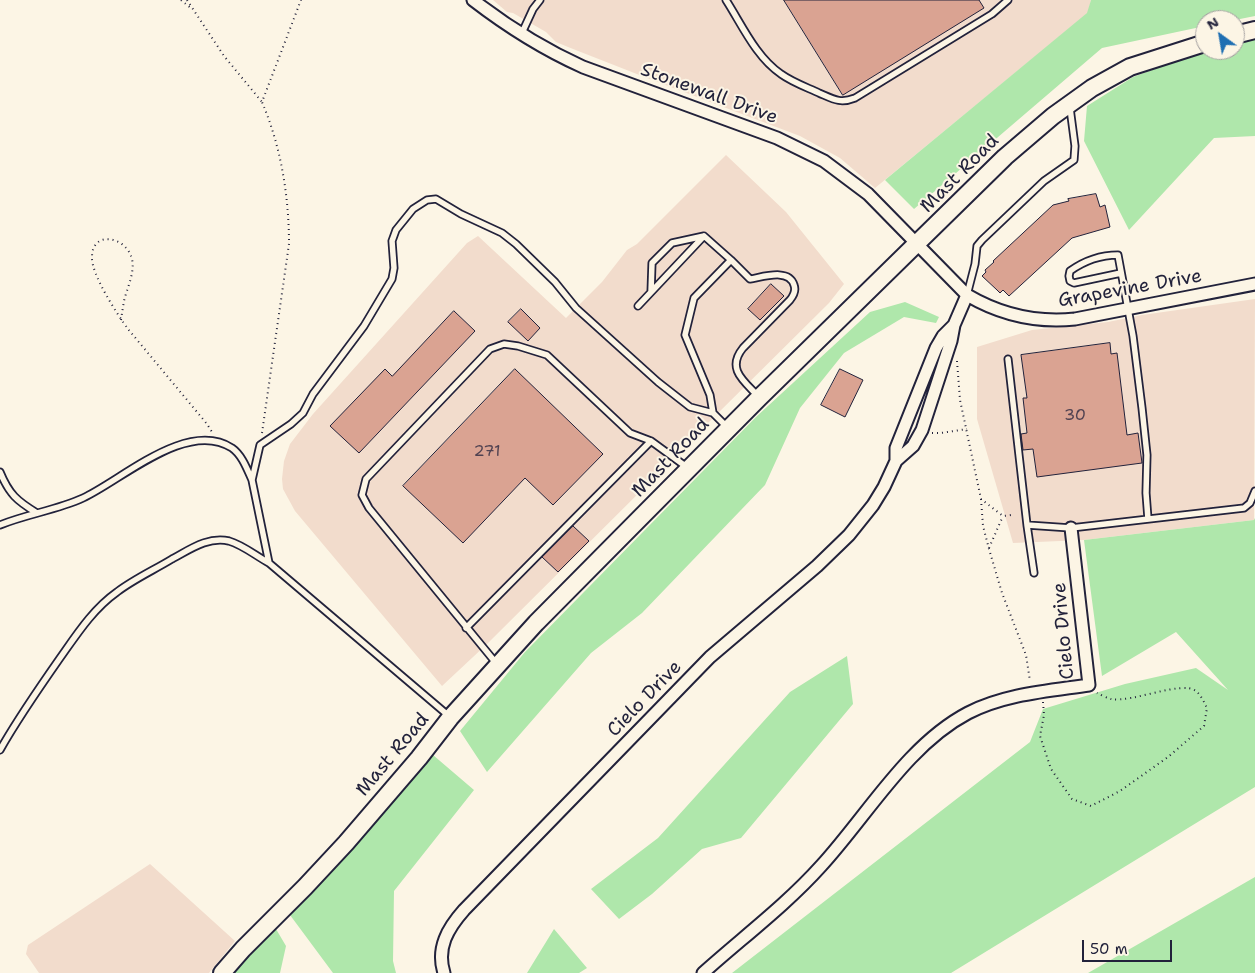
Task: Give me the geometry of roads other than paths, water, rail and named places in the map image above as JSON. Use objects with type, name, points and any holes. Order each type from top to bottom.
[{"type":"street","name":"Stonewall Drive","points":[[473,0],[521,35],[583,67],[802,148],[849,178],[868,194],[917,244]]},
{"type":"street","name":"Mast Road","points":[[222,973],[346,843],[419,758],[450,718],[536,623],[759,398],[1005,157],[1069,104],[1092,88],[1130,68],[1195,46]]},
{"type":"street","name":"Grapevine Drive","points":[[917,244],[967,295],[980,303],[1019,317],[1049,321],[1076,319],[1255,284]]},
{"type":"street","name":"Cielo Drive","points":[[444,973],[441,956],[443,943],[447,932],[464,910],[710,657],[817,566],[849,536],[873,505],[896,461],[896,448],[936,348],[943,336],[954,325],[967,295]]},
{"type":"street","name":"Cielo Drive","points":[[703,973],[810,877],[837,848],[908,761],[944,728],[968,713],[995,702],[1032,693],[1089,685],[1071,528]]},
{"type":"lane","points":[[521,35],[533,9],[540,0]]},
{"type":"lane","points":[[726,0],[772,68],[794,82],[831,98],[846,102],[992,14],[1008,0]]},
{"type":"lane","points":[[967,295],[975,264],[977,246],[1044,181],[1074,160],[1075,146],[1069,104]]},
{"type":"lane","points":[[252,480],[260,445],[291,424],[302,413],[313,394],[364,326],[386,291],[392,279],[394,268],[392,240],[396,230],[413,209],[427,200],[436,200],[509,239],[555,282],[576,308],[658,382],[690,407],[713,413],[729,428]]},
{"type":"lane","points":[[704,236],[750,279],[782,275],[790,278],[795,286],[790,300],[743,348],[737,358],[736,368],[739,377],[759,398]]},
{"type":"lane","points":[[651,292],[652,263],[672,243],[704,236]]},
{"type":"lane","points":[[638,306],[704,236]]},
{"type":"lane","points":[[1121,273],[1074,283],[1068,276],[1070,271],[1077,266],[1108,255],[1118,255],[1129,308],[1146,442],[1148,519]]},
{"type":"lane","points":[[713,413],[710,395],[685,335],[694,298],[731,260]]},
{"type":"lane","points":[[498,665],[368,508],[362,495],[366,479],[490,349],[504,344],[518,346],[546,355],[630,433],[651,440],[689,469]]},
{"type":"lane","points":[[1008,359],[1034,573]]},
{"type":"lane","points":[[0,525],[70,504],[146,460],[192,441],[204,440],[232,448],[241,458],[252,480],[268,563]]},
{"type":"lane","points":[[466,628],[651,440]]},
{"type":"lane","points":[[0,472],[11,494],[37,513]]},
{"type":"lane","points":[[1027,525],[1071,528],[1244,508],[1250,503],[1255,491]]},
{"type":"lane","points":[[0,750],[22,711],[80,630],[101,606],[117,592],[199,544],[215,540],[229,541],[268,563],[450,718]]}]
